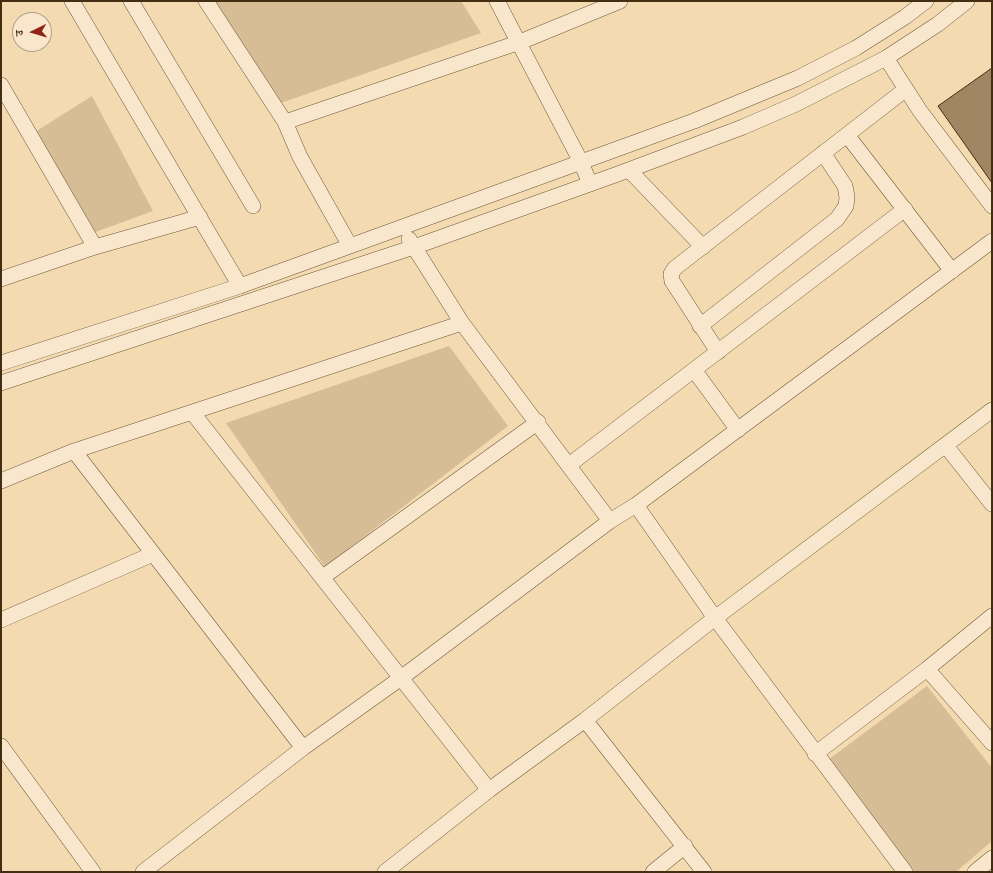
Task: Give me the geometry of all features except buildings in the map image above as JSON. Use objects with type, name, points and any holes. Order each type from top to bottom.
[{"type":"street","points":[[72,1],[240,286]]},
{"type":"street","points":[[131,1],[253,206]]},
{"type":"street","points":[[206,1],[285,122],[300,157],[350,246]]},
{"type":"street","points":[[497,1],[520,42],[581,162],[590,184]]},
{"type":"street","points":[[285,122],[520,42],[620,1]]},
{"type":"street","points":[[1,363],[240,286],[694,121],[798,78],[856,48],[905,17],[926,1]]},
{"type":"street","points":[[1,383],[414,247],[629,170],[776,112],[886,58],[938,24],[967,1]]},
{"type":"street","points":[[886,58],[906,90],[992,206]]},
{"type":"street","points":[[1,85],[95,247]]},
{"type":"street","points":[[718,352],[672,281],[671,274],[675,268],[906,90]]},
{"type":"street","points":[[847,135],[952,271]]},
{"type":"street","points":[[700,326],[837,219],[846,206],[847,197],[845,186],[823,153]]},
{"type":"street","points":[[629,170],[703,246]]},
{"type":"street","points":[[569,465],[905,209]]},
{"type":"street","points":[[2,276],[200,216]]},
{"type":"street","points":[[402,228],[462,323],[538,422],[610,521]]},
{"type":"street","points":[[143,872],[303,748],[401,678],[610,521],[636,505],[992,242]]},
{"type":"street","points":[[1,481],[74,451],[462,323]]},
{"type":"street","points":[[694,370],[738,430]]},
{"type":"street","points":[[385,872],[489,790],[585,720],[715,618],[992,410]]},
{"type":"street","points":[[192,412],[489,790]]},
{"type":"street","points":[[323,577],[538,422]]},
{"type":"street","points":[[946,446],[992,504]]},
{"type":"street","points":[[74,451],[303,748]]},
{"type":"street","points":[[636,505],[715,618],[815,754],[905,872]]},
{"type":"street","points":[[1,620],[153,554]]},
{"type":"street","points":[[815,754],[927,669],[992,616]]},
{"type":"street","points":[[927,669],[992,743]]},
{"type":"street","points":[[585,720],[704,872]]},
{"type":"street","points":[[1,746],[93,872]]},
{"type":"street","points":[[653,872],[685,846]]},
{"type":"street","points":[[975,872],[992,858]]},
{"type":"shaded area","points":[[211,1],[461,1],[481,33],[275,105]]},
{"type":"shaded area","points":[[92,96],[153,211],[90,234],[35,132]]},
{"type":"shaded area","points":[[449,346],[508,426],[325,567],[226,423]]},
{"type":"shaded area","points":[[927,686],[992,768],[992,841],[956,872],[911,872],[828,760]]}]
